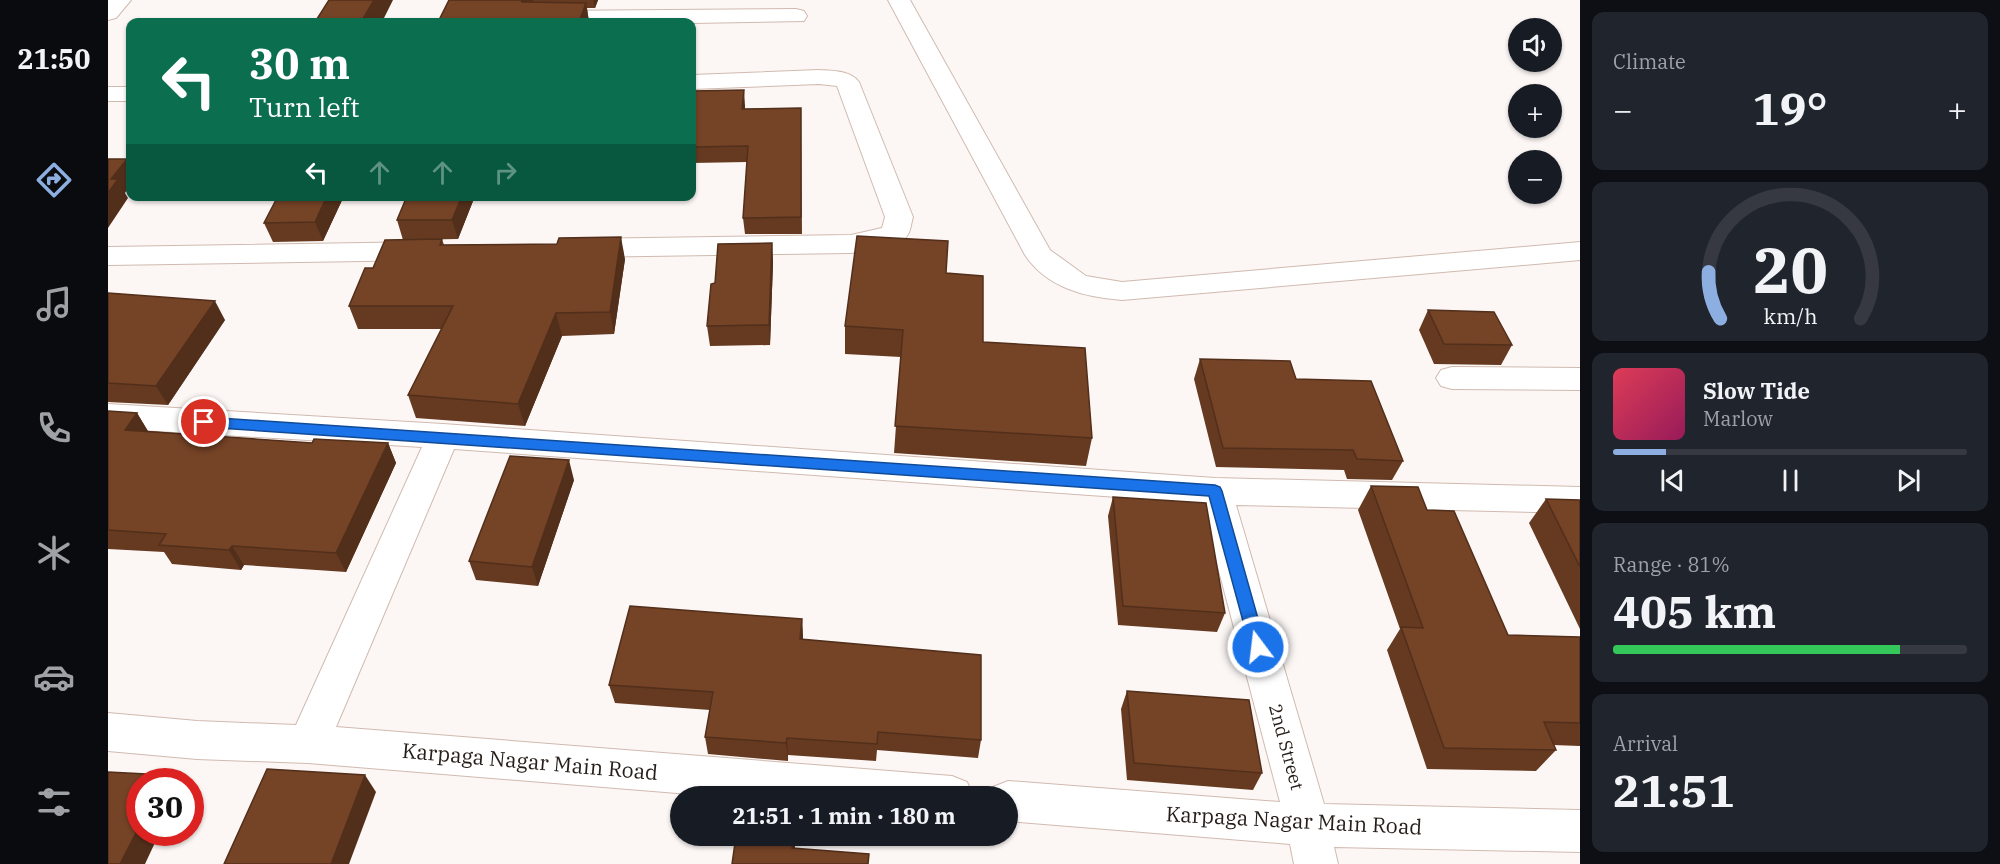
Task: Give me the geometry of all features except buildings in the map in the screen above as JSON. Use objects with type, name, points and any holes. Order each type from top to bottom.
[{"type":"street","points":[[108,13],[120,0]]},
{"type":"street","points":[[899,0],[1039,255],[1065,279],[1095,289],[1122,291],[1580,251]]},
{"type":"street","points":[[536,13],[796,16]]},
{"type":"street","points":[[552,249],[851,244],[878,240],[895,233],[899,218],[847,82],[837,78],[819,77],[696,82]]},
{"type":"street","points":[[108,94],[126,94]]},
{"type":"street","points":[[108,256],[456,250]]},
{"type":"street","points":[[1452,378],[1580,379]]},
{"type":"street","points":[[108,416],[442,436],[1215,491],[1580,500]]},
{"type":"street","points":[[308,744],[442,436]]},
{"type":"street","name":"2nd Street","points":[[1215,491],[1312,845]]},
{"type":"street","name":"Karpaga Nagar Main Road","points":[[108,732],[197,740],[308,744],[828,786]]},
{"type":"street","name":"Karpaga Nagar Main Road","points":[[1018,802],[1312,845],[1580,831]]},
{"type":"route","points":[[204,422],[442,436],[1215,491],[1258,647]]}]
